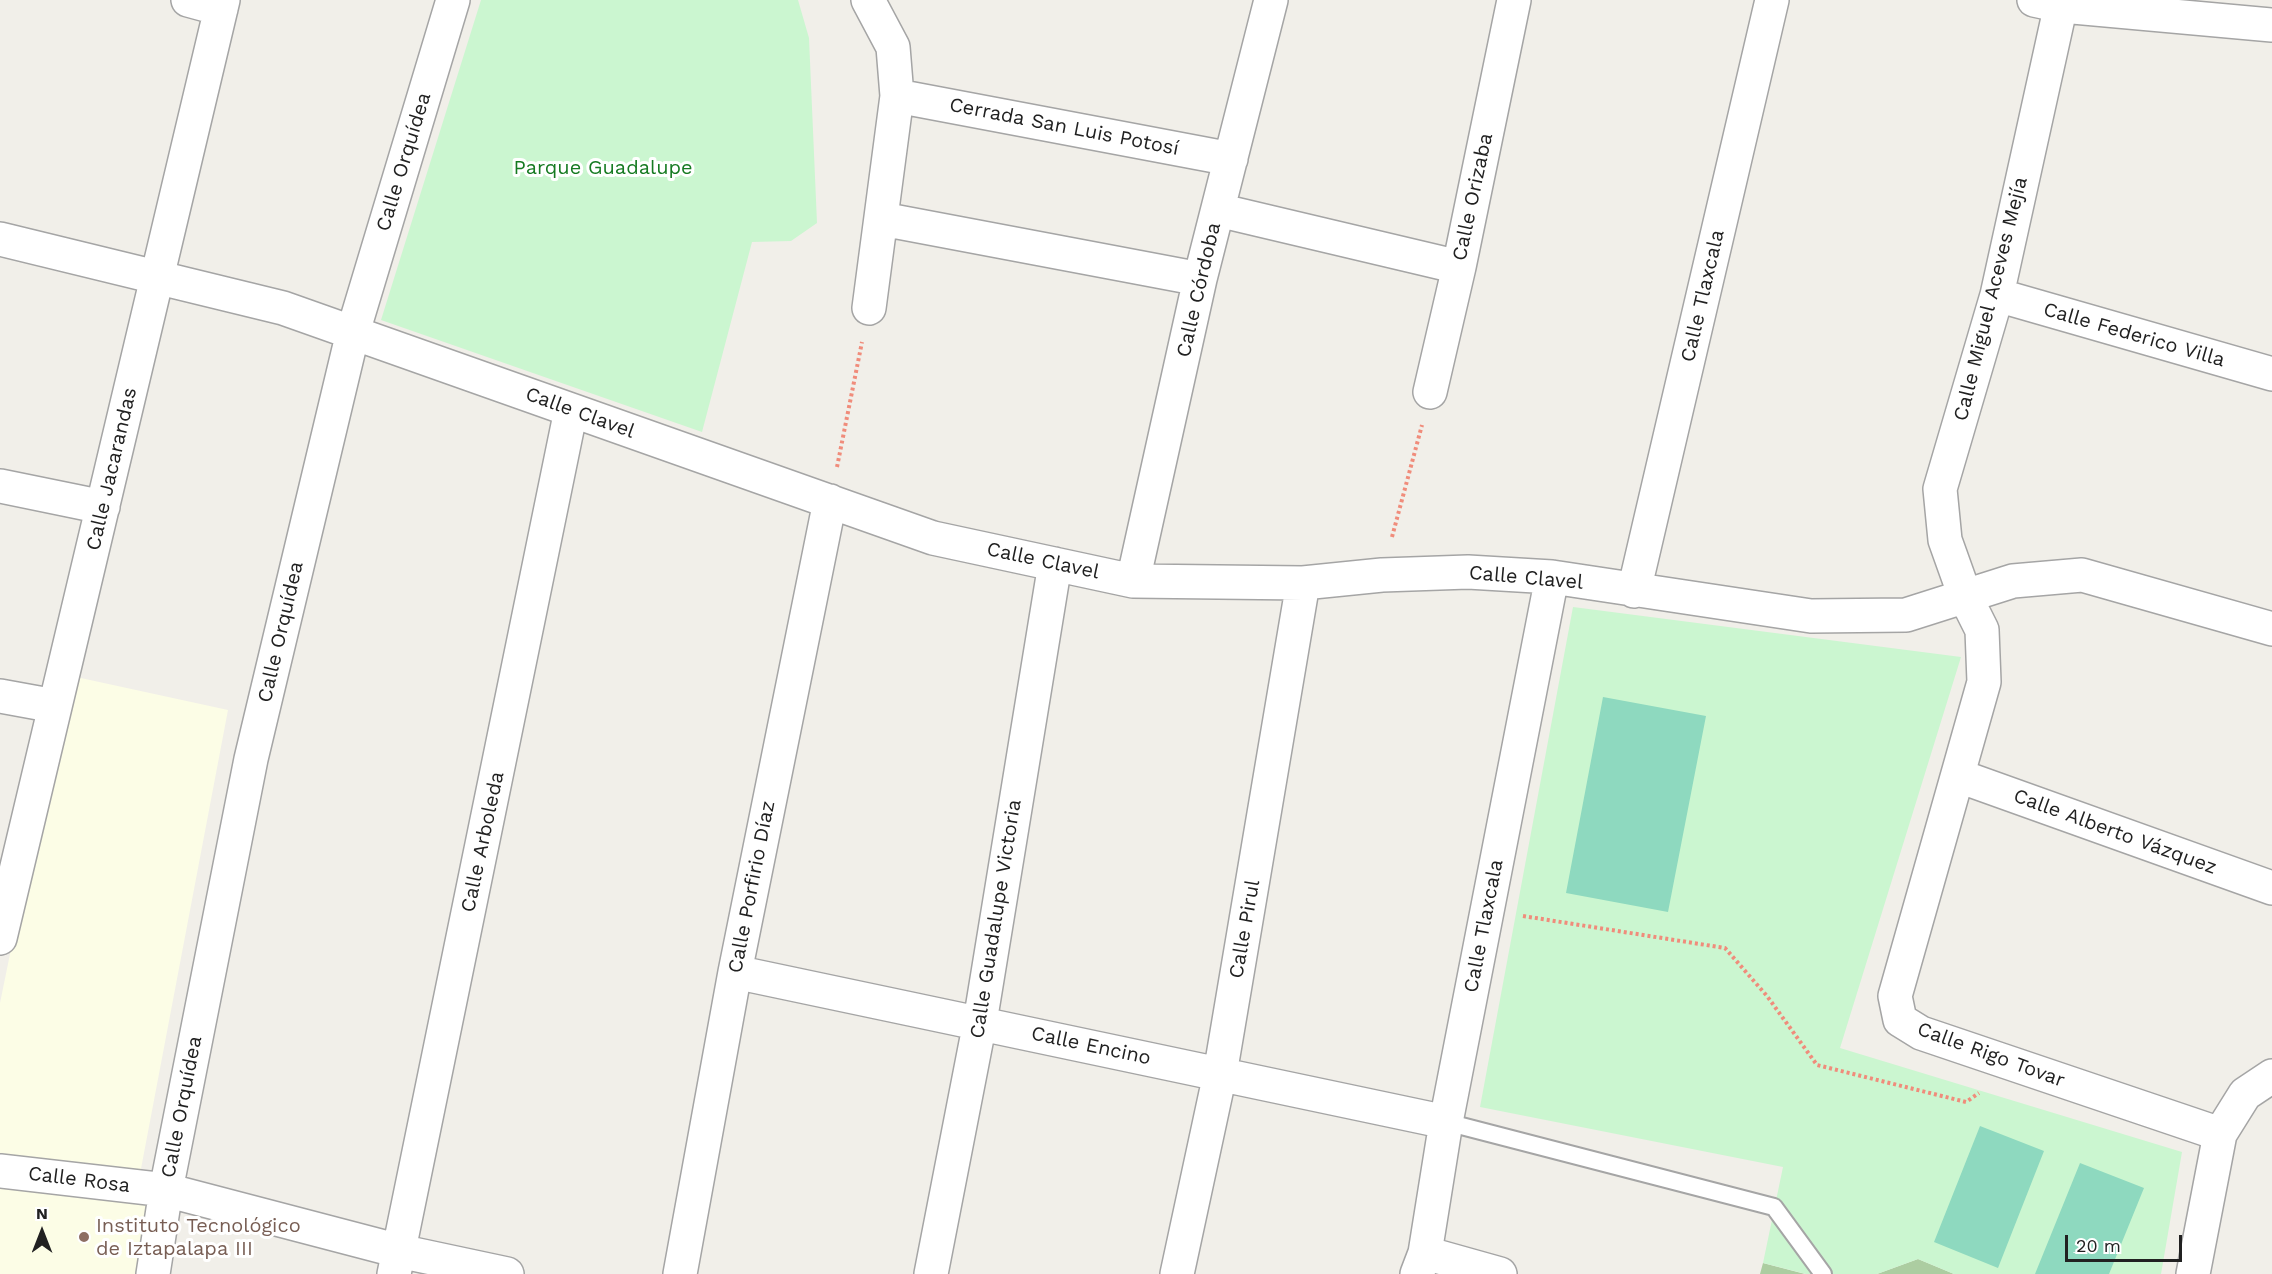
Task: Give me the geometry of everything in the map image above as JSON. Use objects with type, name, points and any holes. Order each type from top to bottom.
[{"type":"street","points":[[188,0],[222,4]]},
{"type":"street","name":"Calle Orquídea","points":[[153,1274],[166,1190],[251,759],[353,332],[453,0]]},
{"type":"street","points":[[868,0],[893,47],[897,96],[882,219],[868,308]]},
{"type":"street","name":"Calle Córdoba","points":[[1133,581],[1200,279],[1270,0]]},
{"type":"street","name":"Calle Orizaba","points":[[1430,393],[1459,267],[1514,0]]},
{"type":"street","name":"Calle Tlaxcala","points":[[1634,591],[1772,0]]},
{"type":"street","points":[[2052,2],[2272,25]]},
{"type":"street","name":"Calle Miguel Aceves Mejía","points":[[1965,596],[1945,540],[1940,489],[1997,296],[2052,2]]},
{"type":"street","name":"Calle Jacarandas","points":[[0,938],[222,4]]},
{"type":"street","name":"Cerrada San Luis Potosí","points":[[897,96],[1231,159]]},
{"type":"street","points":[[1218,210],[1459,267]]},
{"type":"street","points":[[882,219],[1200,279]]},
{"type":"street","name":"Calle Clavel","points":[[0,239],[283,308],[933,538],[1133,581],[1303,583],[1382,575],[1468,572],[1552,577],[1811,616],[1906,615],[2013,581],[2082,575],[2272,629]]},
{"type":"street","name":"Calle Federico Villa","points":[[1997,296],[2272,374]]},
{"type":"street","name":"Calle Arboleda","points":[[396,1263],[571,410]]},
{"type":"street","points":[[0,486],[103,507]]},
{"type":"street","name":"Calle Porfirio Díaz","points":[[680,1274],[735,972],[830,501]]},
{"type":"street","name":"Calle Guadalupe Victoria","points":[[931,1274],[980,1022],[1055,564]]},
{"type":"street","name":"Calle Tlaxcala","points":[[1421,1264],[1446,1122],[1552,577]]},
{"type":"street","name":"Calle Pirul","points":[[1177,1274],[1220,1074],[1303,583]]},
{"type":"street","name":"Calle Rigo Tovar","points":[[1965,596],[1982,630],[1984,682],[1895,996],[1900,1020],[1921,1033],[2220,1134]]},
{"type":"street","points":[[0,696],[55,706]]},
{"type":"street","name":"Calle Alberto Vázquez","points":[[1959,776],[2272,888]]},
{"type":"street","name":"Calle Encino","points":[[735,972],[1446,1122]]},
{"type":"street","points":[[2193,1274],[2220,1134],[2245,1094],[2272,1076]]},
{"type":"street","name":"Calle Rosa","points":[[0,1171],[166,1190],[396,1263],[507,1274]]},
{"type":"street","points":[[1421,1264],[1500,1274]]},
{"type":"lane","points":[[1446,1122],[1774,1207],[1823,1274]]},
{"type":"path","points":[[830,501],[868,308]]},
{"type":"path","points":[[1382,575],[1430,393]]},
{"type":"path","points":[[1487,911],[1725,948],[1767,996],[1817,1065],[1966,1102],[2015,1065]]},
{"type":"shaded area","points":[[67,675],[228,710],[140,1174],[0,1155],[0,1003]]},
{"type":"shaded area","name":"Instituto Tecnológico de Iztapalapa III","points":[[0,1183],[176,1199],[161,1274],[0,1274]]},
{"type":"green space","name":"Parque Guadalupe","points":[[481,0],[798,0],[809,38],[817,223],[791,241],[752,242],[702,432],[381,320]]},
{"type":"green space","points":[[1573,607],[1961,657],[1840,1048],[2182,1152],[2161,1274],[1954,1274],[1918,1259],[1877,1274],[1806,1274],[1763,1263],[1783,1167],[1480,1107]]},
{"type":"green space","points":[[1603,697],[1706,716],[1668,912],[1566,893]]},
{"type":"green space","points":[[1980,1126],[2044,1151],[1998,1268],[1934,1242]]},
{"type":"green space","points":[[2080,1163],[2144,1188],[2109,1274],[2035,1274]]},
{"type":"green space","points":[[1918,1259],[1954,1274],[1877,1274]]},
{"type":"green space","points":[[1763,1263],[1805,1274],[1760,1274]]},
{"type":"place","name":"Instituto Tecnológico de Iztapalapa III","points":[[84,1237]]}]
